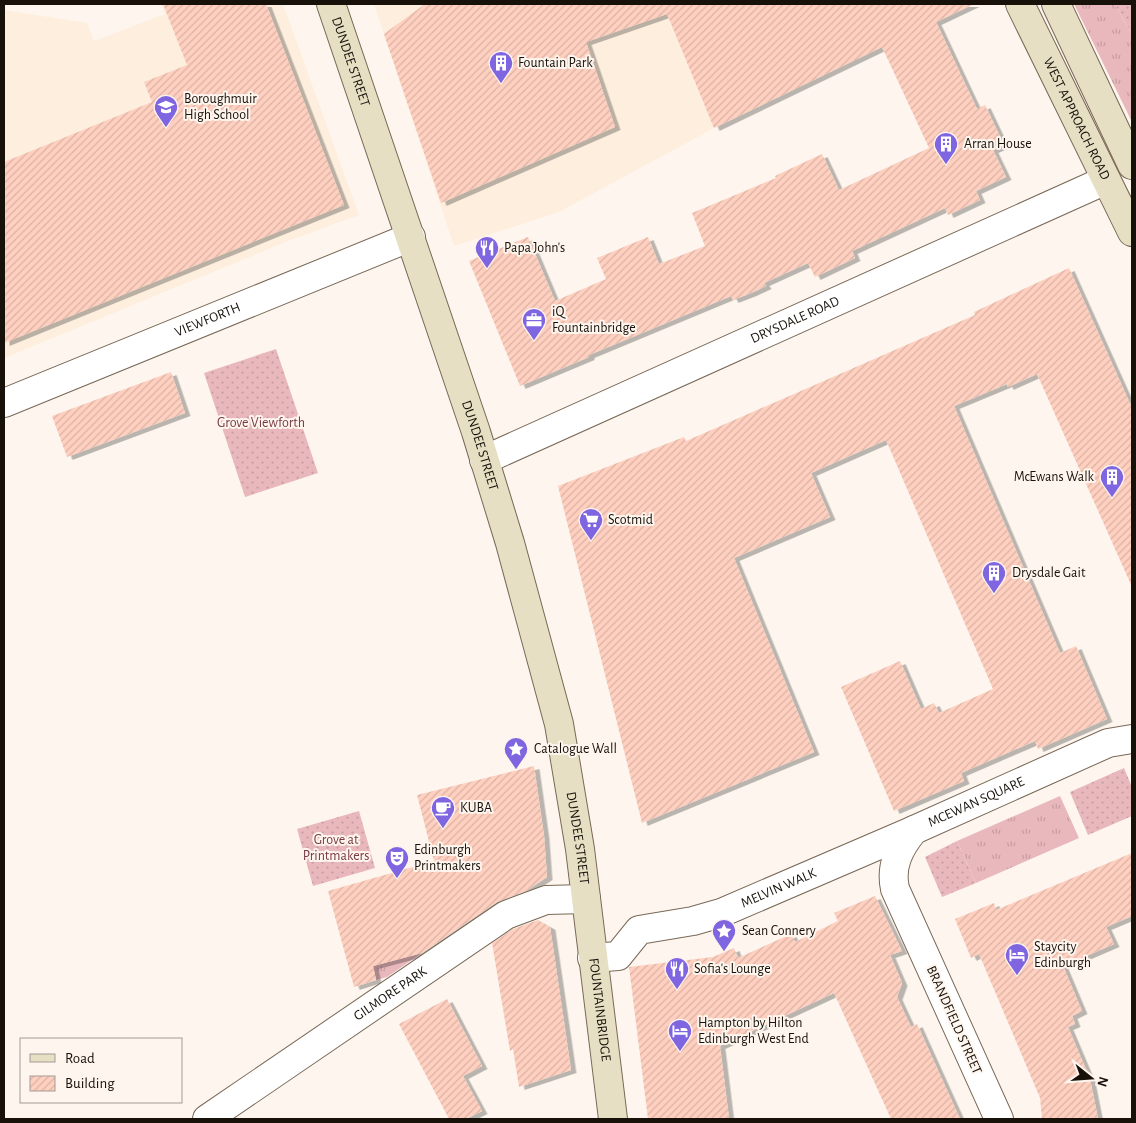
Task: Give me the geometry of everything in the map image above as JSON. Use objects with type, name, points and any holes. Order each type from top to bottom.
[{"type":"street","name":"DUNDEE STREET","points":[[331,4],[411,237],[515,561],[559,724],[575,817],[586,898]]},
{"type":"street","name":"WEST APPROACH ROAD","points":[[1020,4],[1132,232]]},
{"type":"street","points":[[1056,4],[1132,165]]},
{"type":"street","name":"DRYSDALE ROAD","points":[[484,460],[1106,180]]},
{"type":"street","name":"VIEWFORTH","points":[[4,403],[411,237]]},
{"type":"street","name":"MCEWAN SQUARE","points":[[910,921],[895,890],[894,869],[899,852],[914,830],[1108,742],[1132,739]]},
{"type":"street","name":"MELVIN WALK","points":[[592,958],[618,956],[639,930],[693,921],[721,913],[914,830]]},
{"type":"street","name":"FOUNTAINBRIDGE","points":[[586,898],[613,1119]]},
{"type":"street","name":"GILMORE PARK","points":[[207,1119],[506,915],[546,900],[586,898]]},
{"type":"street","name":"BRANDFIELD STREET","points":[[910,921],[999,1119]]},
{"type":"shaded area","name":"Boroughmuir High School","points":[[161,4],[283,4],[359,215],[288,241],[4,358],[4,10],[87,23],[94,41],[165,14]]},
{"type":"shaded area","name":"Fountain Park","points":[[374,4],[973,4],[714,128],[559,212],[454,246]]},
{"type":"green space","points":[[1074,4],[1115,4],[1132,35],[1132,122]]},
{"type":"green space","points":[[1115,4],[1132,4],[1132,35]]},
{"type":"green space","name":"Grove Viewforth","points":[[276,349],[318,473],[245,497],[204,373]]},
{"type":"green space","points":[[1124,768],[1132,787],[1132,816],[1088,835],[1070,792]]},
{"type":"green space","points":[[1060,796],[1079,838],[976,883],[957,841]]},
{"type":"green space","name":"Grove at Printmakers","points":[[359,811],[375,868],[313,886],[297,829]]},
{"type":"green space","points":[[957,841],[976,883],[942,897],[925,857]]},
{"type":"green space","points":[[422,953],[387,977],[376,980],[373,966]]},
{"type":"building","name":"Boroughmuir High School","points":[[163,4],[266,4],[344,205],[4,343],[4,162],[152,102],[144,82],[187,65]]},
{"type":"building","points":[[425,4],[974,4],[936,22],[977,109],[985,105],[1004,145],[993,150],[1006,177],[976,191],[980,200],[948,215],[945,208],[852,251],[855,258],[815,277],[808,263],[764,283],[766,286],[751,293],[733,300],[731,296],[520,386],[469,261],[528,237],[555,301],[606,279],[597,258],[648,237],[659,264],[705,246],[692,213],[776,178],[775,176],[822,154],[839,190],[929,148],[882,47],[714,128],[667,14],[586,42],[615,127],[441,203],[384,34]]},
{"type":"building","points":[[1069,268],[1132,408],[1132,587],[1037,374],[1008,387],[1007,384],[954,406],[1060,653],[1076,646],[1107,719],[1038,749],[1035,741],[961,773],[964,781],[894,811],[841,687],[900,661],[921,709],[934,703],[939,713],[993,689],[886,440],[811,473],[830,517],[734,558],[814,752],[642,823],[558,486],[684,437],[686,441],[975,315],[974,312]]},
{"type":"building","points":[[171,372],[185,413],[67,457],[52,416]]},
{"type":"building","points":[[534,766],[544,836],[547,877],[526,891],[497,902],[422,953],[373,966],[376,980],[354,987],[328,891],[434,861],[417,795]]},
{"type":"building","name":"Staycity Edinburgh","points":[[1132,853],[1132,916],[1106,927],[1114,944],[1063,966],[1082,1011],[1072,1016],[1075,1024],[1068,1027],[1090,1079],[1098,1119],[1042,1119],[1040,1098],[979,954],[971,958],[955,919],[994,903],[996,910]]},
{"type":"building","points":[[875,896],[902,951],[890,955],[902,983],[897,997],[911,1027],[917,1024],[960,1119],[891,1119],[834,993],[720,1046],[729,1119],[648,1119],[629,967],[713,957],[734,948],[738,958],[791,934],[795,942],[838,921],[834,913]]},
{"type":"building","points":[[538,920],[550,927],[571,1070],[519,1087],[513,1049],[510,1051],[492,943],[513,929]]},
{"type":"building","points":[[447,999],[482,1066],[463,1076],[482,1111],[466,1119],[449,1119],[399,1024]]},
{"type":"place","name":"Fountain Park","points":[[501,84]]},
{"type":"place","name":"Boroughmuir High School","points":[[166,128]]},
{"type":"place","name":"Arran House","points":[[946,165]]},
{"type":"place","name":"Papa John's","points":[[487,269]]},
{"type":"place","name":"iQ Fountainbridge","points":[[534,341]]},
{"type":"place","name":"McEwans Walk","points":[[1112,498]]},
{"type":"place","name":"Scotmid","points":[[591,541]]},
{"type":"place","name":"Drysdale Gait","points":[[994,594]]},
{"type":"place","name":"Catalogue Wall","points":[[516,770]]},
{"type":"place","name":"KUBA","points":[[443,829]]},
{"type":"place","name":"Edinburgh Printmakers","points":[[397,879]]},
{"type":"place","name":"Sean Connery","points":[[724,952]]},
{"type":"place","name":"Staycity Edinburgh","points":[[1017,976]]},
{"type":"place","name":"Sofia's Lounge","points":[[677,990]]},
{"type":"place","name":"Hampton by Hilton Edinburgh West End","points":[[680,1052]]}]
